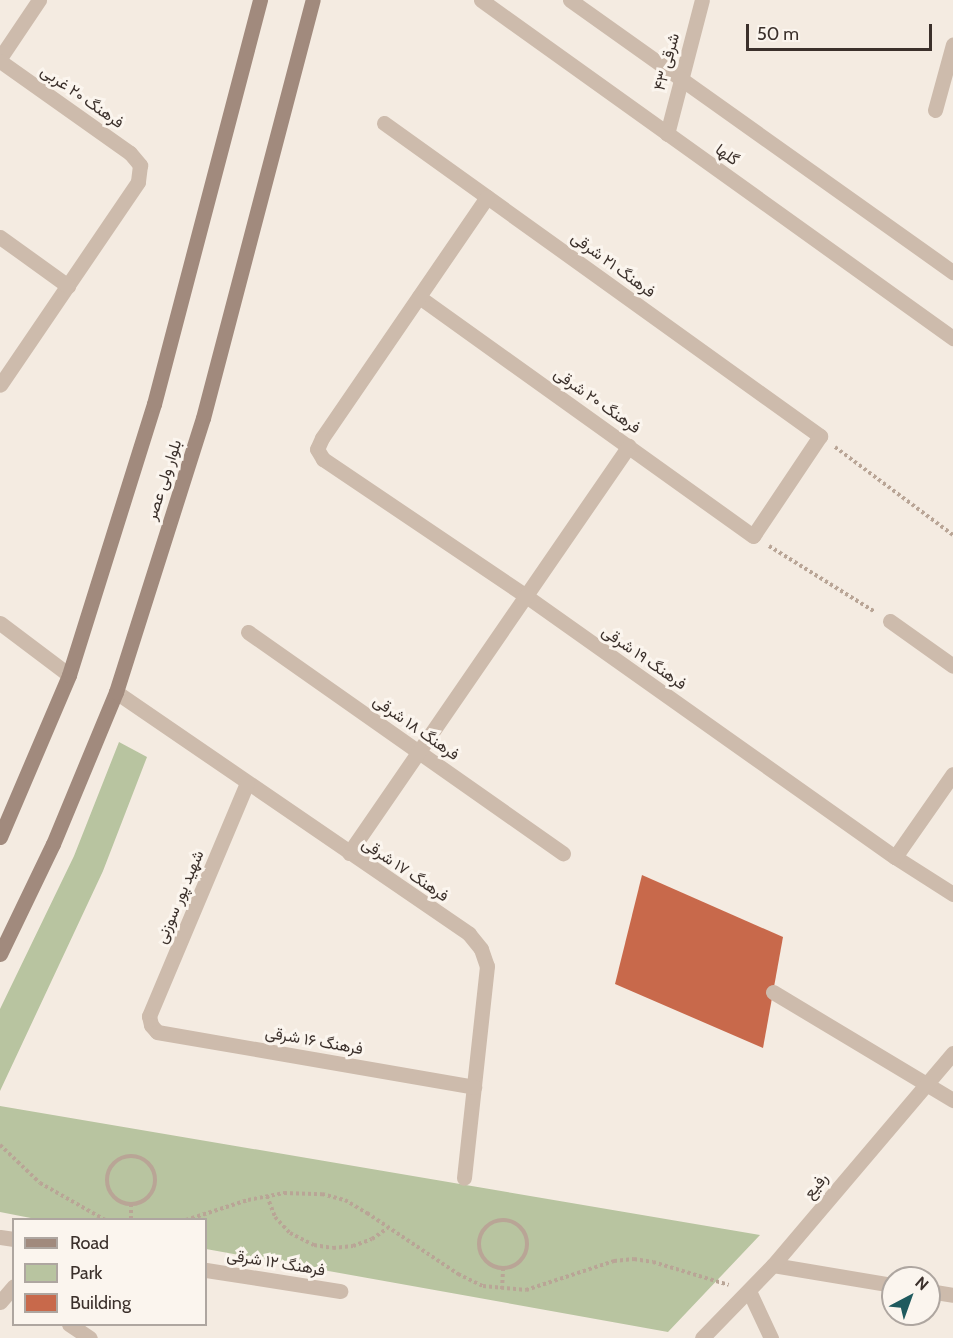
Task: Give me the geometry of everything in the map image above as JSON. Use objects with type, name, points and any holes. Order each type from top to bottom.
[{"type":"main road","name":"بلوار ولی عصر","points":[[0,837],[69,675],[154,404],[260,0]]},
{"type":"main road","name":"بلوار ولی عصر","points":[[0,954],[53,844],[116,692],[203,418],[312,0]]},
{"type":"street","points":[[0,60],[39,0]]},
{"type":"street","name":"گلها","points":[[481,0],[953,338]]},
{"type":"street","points":[[570,0],[953,272]]},
{"type":"street","name":"۴۳ شرقی","points":[[667,134],[702,0]]},
{"type":"street","points":[[934,110],[952,54]]},
{"type":"street","name":"فرهنگ ۲۰ غربی","points":[[0,60],[130,153],[140,165],[138,182],[68,286]]},
{"type":"street","name":"فرهنگ ۲۱ شرقی","points":[[384,123],[820,436]]},
{"type":"street","points":[[419,297],[487,197]]},
{"type":"street","points":[[0,237],[68,286],[0,385]]},
{"type":"street","name":"فرهنگ ۲۰ شرقی","points":[[419,297],[753,536]]},
{"type":"street","name":"فرهنگ ۱۹ شرقی","points":[[419,297],[321,438],[317,449],[323,459],[526,596],[895,857],[953,894]]},
{"type":"street","points":[[753,536],[820,436]]},
{"type":"street","points":[[349,853],[629,446]]},
{"type":"street","points":[[890,621],[953,666]]},
{"type":"street","points":[[0,623],[69,675]]},
{"type":"street","name":"فرهنگ ۱۸ شرقی","points":[[248,632],[563,853]]},
{"type":"street","name":"فرهنگ ۱۷ شرقی","points":[[116,692],[469,934],[481,949],[487,966],[464,1178]]},
{"type":"street","points":[[895,857],[953,774]]},
{"type":"street","name":"شهید پور سوزنی","points":[[151,1025],[149,1016],[247,783]]},
{"type":"street","points":[[773,992],[953,1100]]},
{"type":"street","name":"فرهنگ ۱۶ شرقی","points":[[151,1025],[157,1032],[474,1087]]},
{"type":"street","name":"رفیع","points":[[702,1338],[773,1265],[953,1053]]},
{"type":"street","points":[[773,1265],[881,1283]]},
{"type":"street","name":"فرهنگ ۱۲ شرقی","points":[[207,1270],[340,1291]]},
{"type":"street","points":[[0,1302],[12,1288]]},
{"type":"street","points":[[749,1291],[772,1338]]},
{"type":"street","points":[[72,1326],[90,1338]]},
{"type":"path","points":[[820,436],[953,535]]},
{"type":"path","points":[[753,536],[890,621]]},
{"type":"path","points":[[0,1145],[40,1183],[101,1218]]},
{"type":"path","points":[[128,1156],[142,1159],[153,1170],[155,1178],[152,1193],[146,1199],[131,1204],[116,1198],[107,1185],[109,1169],[120,1158],[128,1156]]},
{"type":"path","points":[[193,1218],[267,1196],[284,1193],[322,1194],[345,1200],[458,1274],[483,1286],[526,1290],[545,1286],[614,1261],[633,1259],[653,1262],[749,1291]]},
{"type":"path","points":[[267,1196],[275,1217],[290,1233],[314,1245],[333,1248],[353,1246],[372,1239],[388,1228]]},
{"type":"path","points":[[131,1204],[131,1218]]},
{"type":"path","points":[[500,1220],[515,1223],[521,1228],[527,1242],[524,1257],[518,1263],[503,1268],[488,1263],[479,1248],[479,1240],[486,1227],[500,1220]]},
{"type":"path","points":[[502,1289],[503,1268]]},
{"type":"green space","points":[[119,742],[147,757],[103,871],[0,1091],[0,1009],[74,856]]},
{"type":"green space","points":[[0,1106],[760,1235],[668,1332],[207,1249],[207,1218],[31,1218],[0,1212]]},
{"type":"building","points":[[642,875],[783,937],[763,1048],[615,984]]}]
